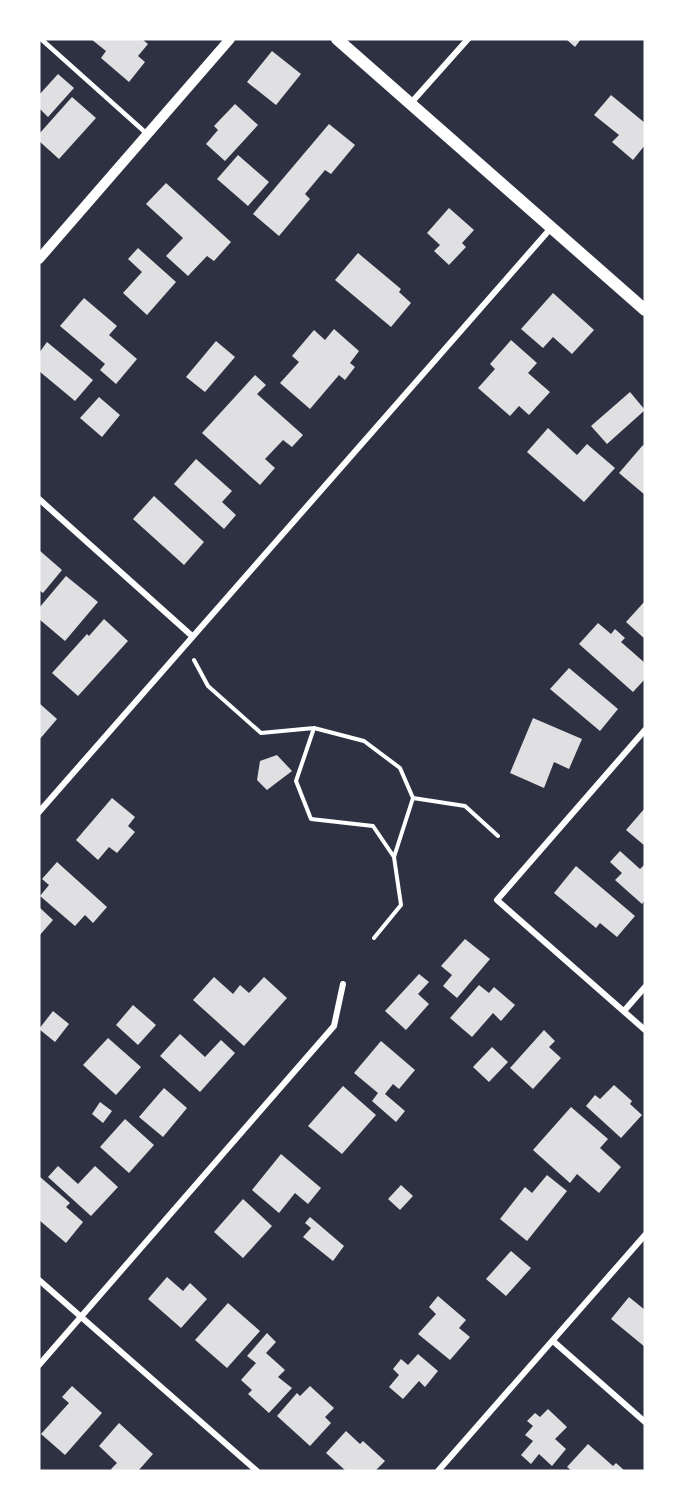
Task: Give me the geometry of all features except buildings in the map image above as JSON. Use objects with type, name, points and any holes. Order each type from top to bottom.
[{"type":"main road","points":[[337,39],[645,310]]},
{"type":"street","points":[[39,259],[230,39]]},
{"type":"street","points":[[411,102],[468,39]]},
{"type":"street","points":[[39,812],[552,227]]},
{"type":"street","points":[[39,499],[192,636]]},
{"type":"street","points":[[645,730],[497,900],[645,1029]]},
{"type":"street","points":[[39,1365],[334,1026],[343,984]]},
{"type":"street","points":[[624,1011],[645,987]]},
{"type":"street","points":[[438,1471],[645,1235]]},
{"type":"street","points":[[39,1280],[257,1471]]},
{"type":"street","points":[[553,1341],[645,1422]]},
{"type":"lane","points":[[41,39],[148,135]]},
{"type":"path","points":[[194,660],[208,686],[261,733],[314,728],[364,741],[400,768],[413,798],[394,857]]},
{"type":"path","points":[[314,728],[296,781],[311,819],[373,826],[394,857],[401,905],[374,938]]},
{"type":"path","points":[[413,798],[465,806],[498,836]]}]
